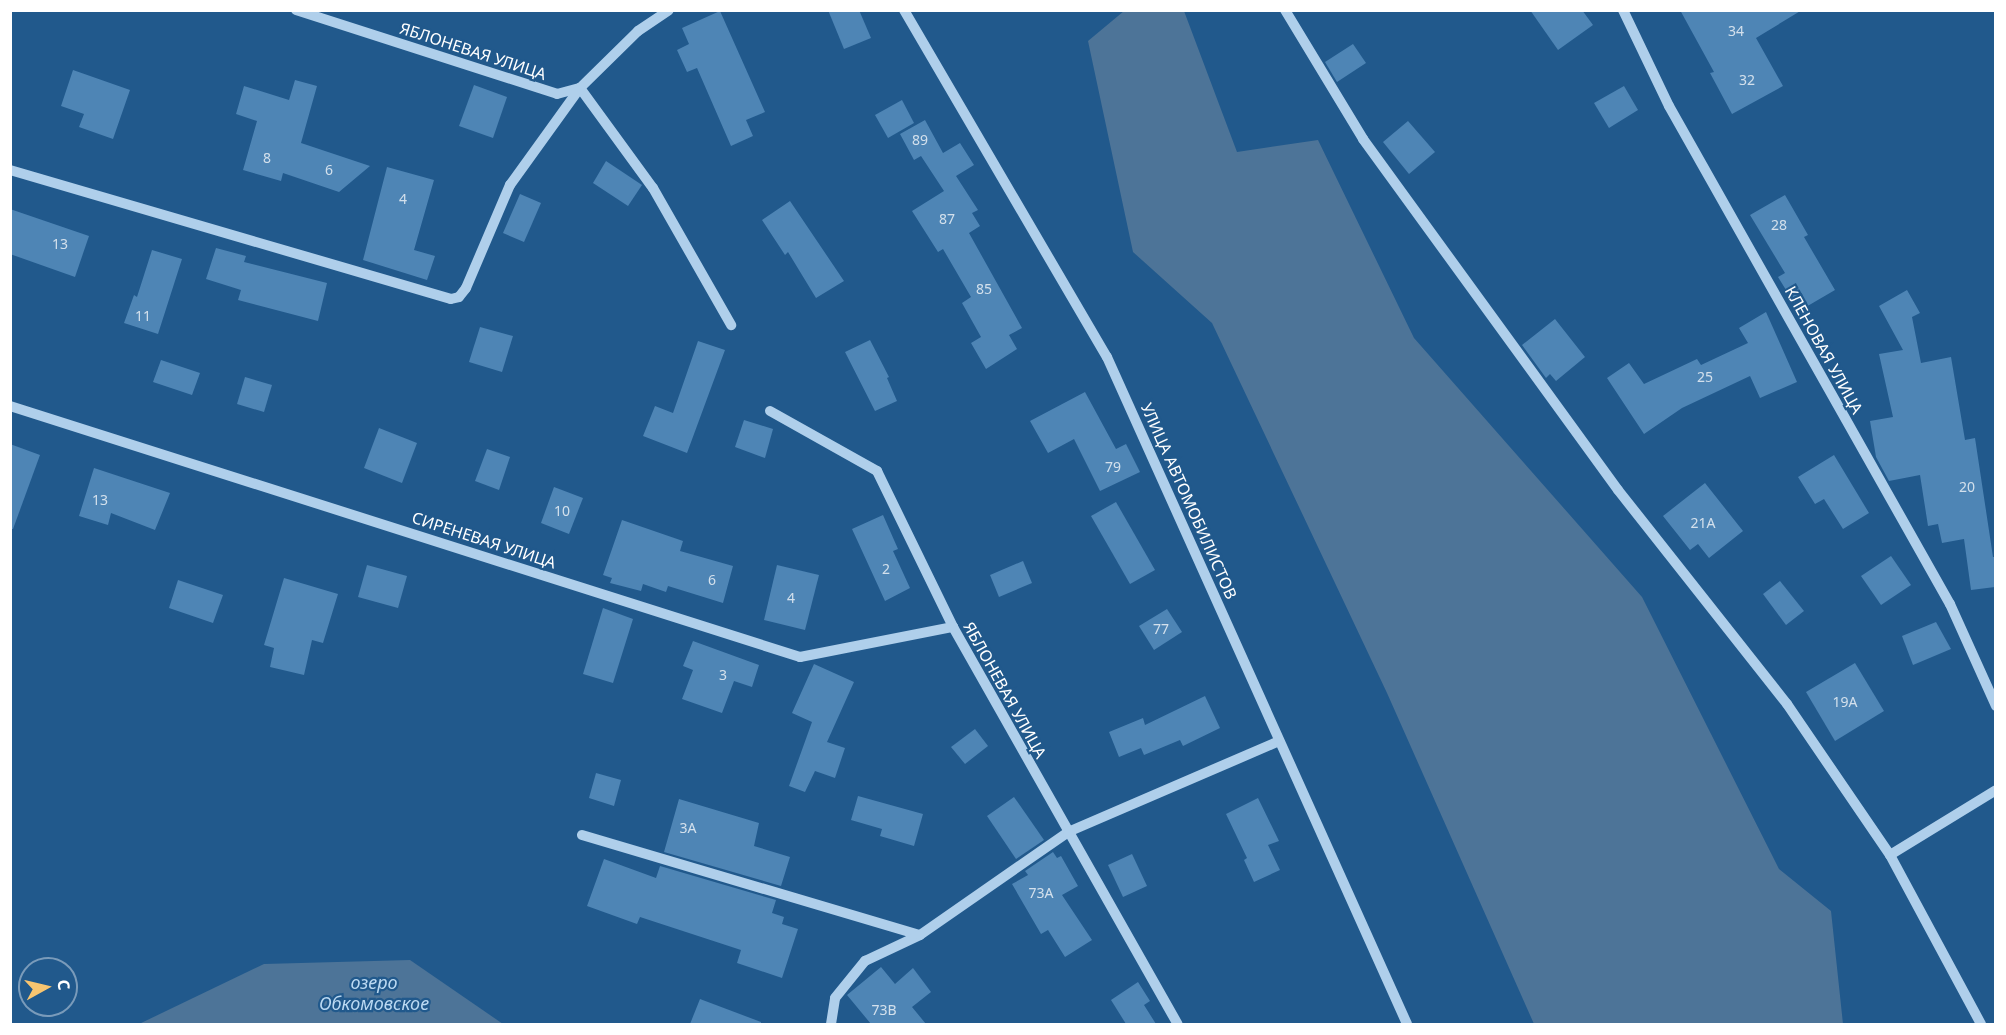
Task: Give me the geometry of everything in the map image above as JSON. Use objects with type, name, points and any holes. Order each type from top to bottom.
[{"type":"street","name":"ЯБЛОНЕВАЯ УЛИЦА","points":[[296,10],[557,94],[580,88]]},
{"type":"street","points":[[10,170],[452,299],[459,297],[466,288],[510,185],[580,88],[638,31],[669,10]]},
{"type":"street","name":"УЛИЦА АВТОМОБИЛИСТОВ","points":[[904,10],[1107,357],[1407,1024]]},
{"type":"street","points":[[1285,10],[1363,139],[1618,490],[1787,704],[1890,855],[1982,1024]]},
{"type":"street","name":"КЛЕНОВАЯ УЛИЦА","points":[[1623,10],[1669,106],[1950,604],[1995,706]]},
{"type":"street","points":[[580,88],[653,188],[731,325]]},
{"type":"street","name":"СИРЕНЕВАЯ УЛИЦА","points":[[10,406],[800,657],[953,627]]},
{"type":"street","name":"ЯБЛОНЕВАЯ УЛИЦА","points":[[770,411],[877,471],[953,627],[1178,1024]]},
{"type":"street","points":[[831,1024],[835,998],[865,961],[920,934],[1068,832],[1279,741]]},
{"type":"street","points":[[1890,855],[1995,790]]},
{"type":"street","points":[[582,835],[920,934]]},
{"type":"water","points":[[1124,11],[1184,11],[1237,152],[1318,140],[1414,338],[1642,597],[1779,869],[1831,911],[1843,1024],[1534,1024],[1387,693],[1212,323],[1133,252],[1088,41]]},
{"type":"water","name":"озеро Обкомовское","points":[[410,960],[503,1024],[139,1024],[264,964]]},
{"type":"building","points":[[828,10],[859,10],[871,38],[844,49]]},
{"type":"building","points":[[1530,10],[1582,10],[1593,25],[1558,50]]},
{"type":"building","points":[[1680,10],[1802,10],[1756,38],[1783,86],[1732,114],[1710,73],[1714,72]]},
{"type":"building","points":[[720,11],[765,112],[746,120],[753,136],[731,146],[697,68],[687,72],[677,50],[689,44],[682,28]]},
{"type":"building","points":[[1353,44],[1366,63],[1337,82],[1325,62]]},
{"type":"building","points":[[73,70],[130,90],[113,139],[79,127],[84,114],[61,106]]},
{"type":"building","points":[[295,80],[317,86],[301,143],[370,166],[339,192],[283,173],[281,181],[243,170],[257,121],[236,114],[244,86],[289,100]]},
{"type":"building","points":[[474,85],[507,97],[493,138],[459,126]]},
{"type":"building","points":[[1624,86],[1638,110],[1609,128],[1594,103]]},
{"type":"building","points":[[902,100],[914,123],[888,138],[875,115]]},
{"type":"building","points":[[925,120],[943,153],[960,143],[974,165],[956,176],[978,210],[972,213],[980,226],[969,233],[1022,328],[1009,335],[1017,349],[986,369],[971,343],[981,337],[962,303],[971,297],[943,249],[938,252],[912,211],[944,191],[921,156],[914,160],[900,134]]},
{"type":"building","points":[[1408,121],[1435,152],[1409,174],[1383,142]]},
{"type":"building","points":[[606,161],[642,185],[628,206],[593,183]]},
{"type":"building","points":[[387,167],[434,180],[414,250],[435,256],[427,280],[363,260]]},
{"type":"building","points":[[520,194],[541,203],[524,242],[503,233]]},
{"type":"building","points":[[1785,195],[1808,235],[1804,237],[1835,290],[1799,311],[1778,277],[1785,273],[1750,215]]},
{"type":"building","points":[[790,201],[844,281],[816,298],[788,252],[785,255],[762,220]]},
{"type":"building","points":[[10,209],[89,236],[75,277],[10,254]]},
{"type":"building","points":[[216,248],[246,256],[244,262],[327,283],[318,321],[238,300],[241,290],[206,279]]},
{"type":"building","points":[[152,250],[182,259],[158,334],[124,323],[134,295],[137,297]]},
{"type":"building","points":[[1907,290],[1920,313],[1912,317],[1921,363],[1951,357],[1965,440],[1975,438],[1993,557],[1995,557],[1995,587],[1971,590],[1964,539],[1942,543],[1938,524],[1928,526],[1920,475],[1889,481],[1876,457],[1870,421],[1893,417],[1879,354],[1903,350],[1879,306]]},
{"type":"building","points":[[1766,312],[1797,382],[1760,398],[1750,376],[1682,408],[1644,434],[1607,378],[1629,363],[1644,384],[1697,359],[1701,365],[1748,343],[1739,328]]},
{"type":"building","points":[[1555,319],[1585,357],[1556,381],[1550,374],[1546,378],[1522,345]]},
{"type":"building","points":[[480,327],[513,336],[502,372],[469,362]]},
{"type":"building","points":[[870,340],[889,377],[887,378],[897,401],[875,411],[845,352]]},
{"type":"building","points":[[698,341],[725,350],[687,453],[643,436],[655,406],[673,413]]},
{"type":"building","points":[[161,360],[200,373],[192,395],[153,382]]},
{"type":"building","points":[[245,377],[272,385],[264,412],[237,404]]},
{"type":"building","points":[[1085,392],[1116,449],[1126,444],[1140,472],[1100,491],[1074,439],[1048,453],[1030,421]]},
{"type":"building","points":[[744,420],[773,429],[765,458],[735,447]]},
{"type":"building","points":[[379,428],[417,443],[402,483],[364,468]]},
{"type":"building","points":[[10,444],[40,455],[13,529],[10,529]]},
{"type":"building","points":[[487,449],[510,457],[499,490],[475,481]]},
{"type":"building","points":[[1834,455],[1869,513],[1843,529],[1824,499],[1815,504],[1798,477]]},
{"type":"building","points":[[94,468],[170,493],[155,530],[111,513],[108,525],[79,516]]},
{"type":"building","points":[[1705,483],[1743,531],[1709,558],[1698,544],[1690,550],[1663,516]]},
{"type":"building","points":[[554,487],[583,498],[569,534],[541,523]]},
{"type":"building","points":[[1116,502],[1155,570],[1130,584],[1091,516]]},
{"type":"building","points":[[883,515],[898,549],[893,551],[910,588],[885,601],[852,529]]},
{"type":"building","points":[[622,520],[683,541],[680,551],[733,566],[723,603],[668,586],[666,592],[643,584],[641,591],[610,583],[612,578],[603,575]]},
{"type":"building","points":[[1891,556],[1911,585],[1881,605],[1861,576]]},
{"type":"building","points":[[1023,561],[1032,583],[999,597],[990,575]]},
{"type":"building","points":[[367,565],[407,576],[398,608],[358,597]]},
{"type":"building","points":[[777,565],[819,575],[805,630],[764,620]]},
{"type":"building","points":[[284,578],[338,594],[323,643],[312,640],[304,675],[270,667],[274,648],[264,645]]},
{"type":"building","points":[[178,580],[223,595],[213,623],[169,608]]},
{"type":"building","points":[[1780,581],[1804,611],[1786,625],[1763,594]]},
{"type":"building","points":[[603,608],[633,619],[613,683],[583,674]]},
{"type":"building","points":[[1167,609],[1182,632],[1154,650],[1139,626]]},
{"type":"building","points":[[1936,622],[1951,649],[1913,665],[1902,636]]},
{"type":"building","points":[[693,641],[759,665],[752,687],[734,681],[722,713],[682,699],[693,670],[683,666]]},
{"type":"building","points":[[1855,663],[1884,711],[1835,741],[1806,692]]},
{"type":"building","points":[[814,664],[854,682],[827,742],[845,748],[835,778],[815,771],[805,792],[789,786],[812,722],[792,713]]},
{"type":"building","points":[[1205,696],[1220,728],[1183,746],[1180,740],[1144,755],[1141,748],[1119,757],[1109,732],[1143,718],[1145,725]]},
{"type":"building","points":[[975,729],[988,746],[965,764],[951,747]]},
{"type":"building","points":[[596,773],[621,780],[614,806],[589,798]]},
{"type":"building","points":[[858,796],[923,814],[914,846],[880,836],[882,829],[851,820]]},
{"type":"building","points":[[1014,797],[1044,840],[1016,859],[987,816]]},
{"type":"building","points":[[1258,798],[1279,841],[1268,845],[1280,870],[1254,882],[1244,860],[1247,858],[1226,814]]},
{"type":"building","points":[[679,799],[759,823],[754,846],[790,857],[781,886],[664,852]]},
{"type":"building","points":[[1053,852],[1057,858],[1061,856],[1078,886],[1062,895],[1092,940],[1065,957],[1048,930],[1041,934],[1012,884],[1028,875],[1025,871]]},
{"type":"building","points":[[1132,854],[1147,886],[1123,897],[1108,865]]},
{"type":"building","points":[[604,859],[656,878],[660,866],[776,900],[772,913],[784,917],[782,924],[798,929],[782,978],[737,963],[741,950],[640,917],[637,924],[587,906]]},
{"type":"building","points":[[881,967],[895,984],[913,968],[931,992],[912,1007],[926,1024],[871,1024],[847,995]]},
{"type":"building","points":[[1138,982],[1150,1001],[1144,1005],[1156,1024],[1126,1024],[1111,1000]]},
{"type":"building","points":[[700,999],[761,1022],[761,1024],[690,1024]]}]
